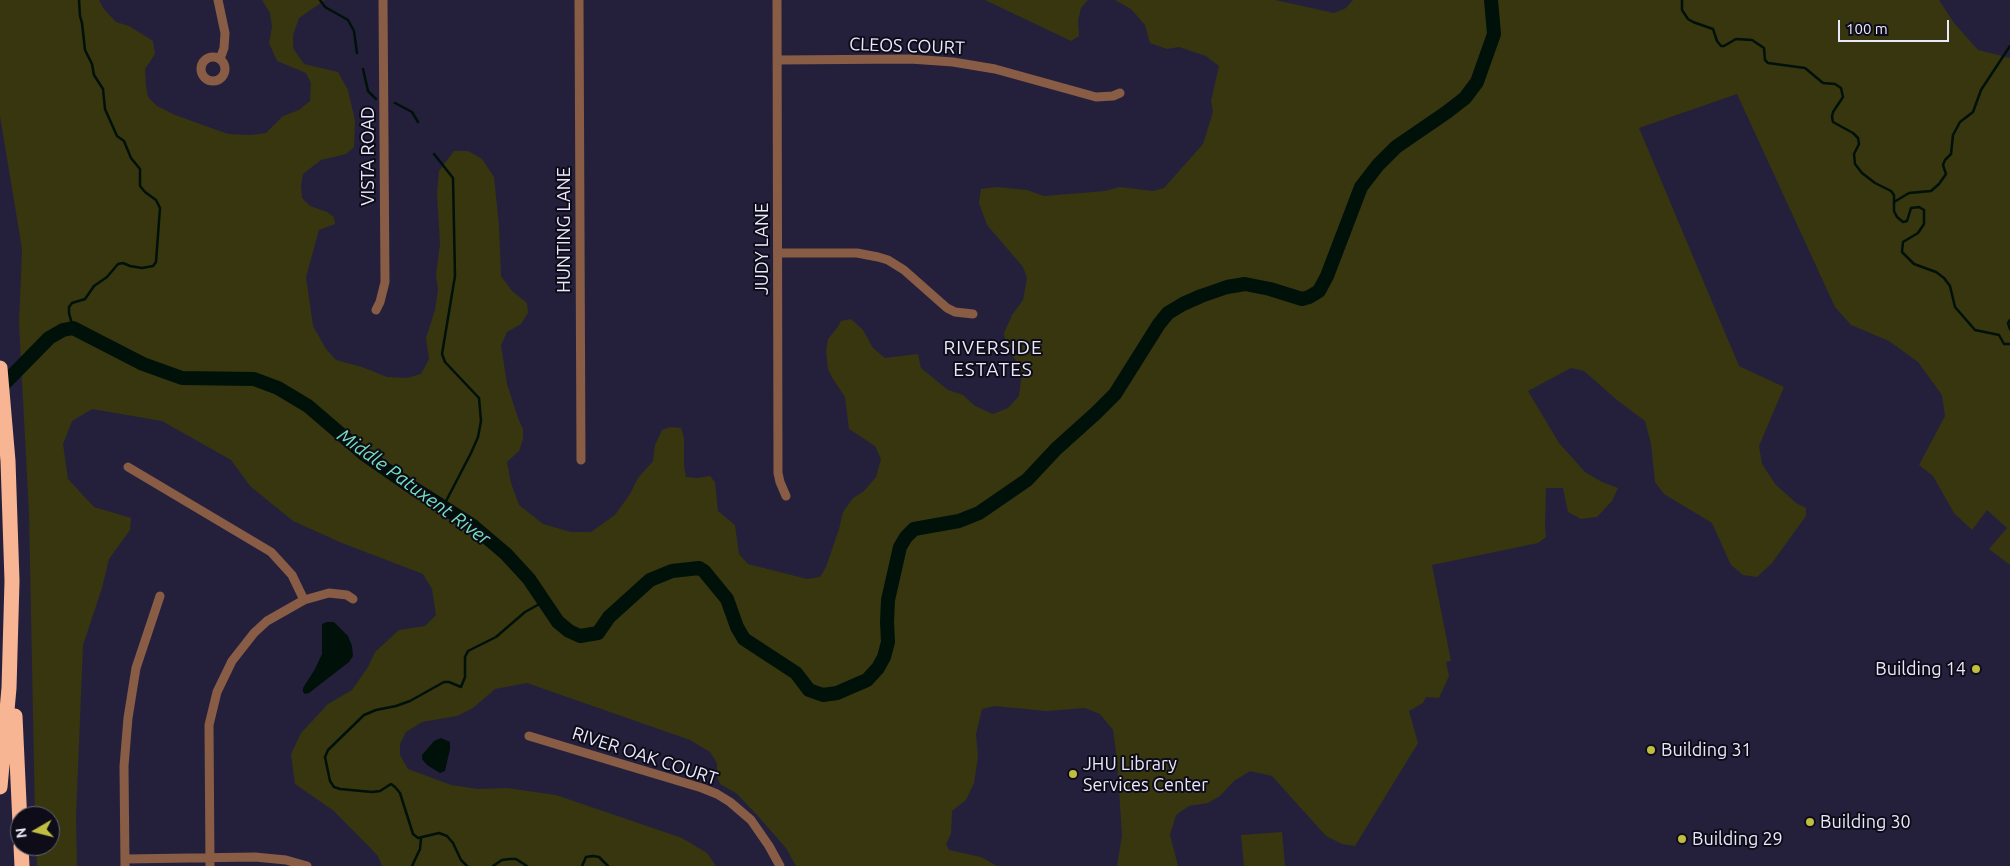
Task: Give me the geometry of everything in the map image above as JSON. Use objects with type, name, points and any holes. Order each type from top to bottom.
[{"type":"highway","points":[[0,368],[8,461],[19,806]]},
{"type":"highway","points":[[0,787],[9,688],[12,581]]},
{"type":"street","points":[[218,0],[226,33],[220,59]]},
{"type":"street","name":"VISTA ROAD","points":[[376,310],[385,282],[383,0]]},
{"type":"street","name":"HUNTING LANE","points":[[579,0],[581,460]]},
{"type":"street","name":"JUDY LANE","points":[[777,0],[778,473],[786,496]]},
{"type":"street","name":"CLEOS COURT","points":[[777,60],[910,59],[953,62],[995,70],[1096,97],[1113,96],[1120,93]]},
{"type":"street","points":[[778,253],[857,253],[888,260],[904,270],[947,308],[955,312],[973,314]]},
{"type":"street","points":[[128,467],[271,552],[292,575],[304,600]]},
{"type":"street","points":[[210,862],[209,725],[217,692],[232,661],[254,633],[280,612],[304,600],[329,593],[347,595],[353,599]]},
{"type":"street","points":[[160,596],[142,649],[129,710],[124,766],[125,862],[210,862],[271,858],[306,866]]},
{"type":"street","name":"RIVER OAK COURT","points":[[528,736],[718,794],[751,820],[770,846],[780,866]]},
{"type":"shaded area","points":[[0,0],[99,0],[103,8],[116,22],[129,26],[153,41],[155,54],[145,69],[146,86],[148,97],[157,106],[175,115],[228,134],[251,135],[266,133],[283,116],[299,110],[310,101],[311,83],[306,73],[277,61],[269,43],[272,27],[270,13],[262,0],[325,0],[299,18],[293,35],[293,48],[304,64],[338,72],[348,90],[355,121],[354,147],[346,154],[321,160],[303,174],[301,185],[302,198],[310,206],[327,212],[334,217],[335,224],[319,230],[306,277],[313,326],[326,349],[336,360],[362,367],[387,377],[407,378],[421,374],[429,359],[426,338],[435,310],[438,290],[436,275],[440,244],[437,193],[439,171],[454,151],[468,151],[482,159],[494,177],[499,225],[501,276],[512,291],[527,303],[528,313],[521,324],[507,332],[501,345],[507,384],[523,429],[523,439],[519,451],[507,462],[511,483],[519,505],[543,524],[571,532],[591,532],[615,515],[630,494],[638,478],[653,461],[655,445],[662,430],[670,427],[681,428],[684,438],[686,477],[710,476],[715,482],[718,511],[735,525],[739,554],[748,564],[807,579],[820,577],[826,567],[843,512],[853,498],[864,491],[876,477],[881,459],[875,446],[849,429],[845,397],[828,369],[826,351],[828,339],[841,321],[851,319],[863,330],[873,348],[885,358],[918,354],[921,368],[948,390],[963,395],[975,406],[993,414],[1008,408],[1019,396],[1022,373],[1015,359],[1006,348],[1004,333],[1012,315],[1023,300],[1027,278],[1023,267],[987,225],[979,203],[981,189],[997,187],[1027,190],[1044,196],[1105,191],[1120,187],[1153,191],[1164,188],[1203,144],[1213,112],[1211,101],[1219,66],[1206,56],[1179,47],[1167,49],[1150,43],[1145,25],[1131,9],[1115,0],[1275,0],[1334,13],[1346,8],[1353,0],[1939,0],[1954,23],[1978,50],[2010,58],[2010,565],[1989,549],[2007,528],[1987,510],[1972,530],[1954,513],[1933,476],[1919,465],[1945,416],[1942,395],[1918,362],[1889,341],[1851,325],[1835,307],[1737,94],[1639,128],[1739,366],[1784,387],[1759,446],[1762,464],[1775,484],[1796,503],[1806,508],[1806,516],[1772,563],[1757,577],[1743,575],[1731,565],[1712,523],[1664,494],[1655,482],[1651,444],[1645,421],[1617,400],[1584,371],[1571,368],[1528,391],[1559,443],[1585,472],[1602,482],[1618,488],[1612,501],[1597,517],[1581,519],[1568,512],[1563,488],[1546,488],[1546,537],[1538,543],[1432,565],[1451,661],[1446,662],[1449,676],[1439,698],[1426,697],[1423,703],[1409,711],[1418,743],[1355,846],[1342,844],[1326,836],[1272,776],[1250,771],[1234,781],[1220,796],[1208,803],[1189,806],[1176,815],[1170,835],[1178,866],[1117,866],[1122,836],[1117,759],[1113,730],[1100,714],[1085,708],[1046,711],[995,706],[982,709],[976,734],[978,757],[974,783],[966,800],[952,811],[951,834],[946,844],[949,850],[981,857],[997,866],[796,866],[786,848],[757,815],[736,793],[720,784],[717,776],[717,763],[710,752],[690,740],[527,683],[495,689],[473,708],[457,716],[422,722],[406,732],[400,744],[400,755],[408,769],[451,785],[478,789],[507,788],[556,795],[682,838],[707,853],[716,866],[382,866],[378,856],[334,811],[295,784],[291,754],[301,733],[328,704],[352,690],[368,667],[375,652],[399,630],[425,626],[436,615],[432,589],[423,574],[342,543],[293,521],[250,486],[231,460],[162,421],[92,409],[72,421],[63,444],[68,479],[94,507],[131,518],[130,530],[109,559],[102,588],[83,645],[76,817],[77,866],[37,866],[36,856],[60,856],[60,806],[35,806],[29,513],[19,324],[22,249],[0,116]]},
{"type":"shaded area","points":[[985,0],[1088,0],[1081,8],[1078,21],[1079,36],[1071,41]]},
{"type":"shaded area","points":[[334,622],[348,636],[353,656],[349,662],[309,693],[305,694],[303,688],[322,654],[322,624]]},
{"type":"shaded area","points":[[441,738],[450,742],[450,749],[445,771],[440,773],[427,765],[422,759],[422,755],[434,741]]},
{"type":"shaded area","points":[[1282,832],[1285,866],[1244,866],[1241,835]]},
{"type":"waterway","points":[[73,328],[69,307],[72,303],[85,299],[94,286],[107,277],[118,264],[123,263],[142,268],[153,266],[156,262],[160,208],[156,200],[140,186],[140,169],[131,158],[124,141],[117,136],[105,109],[103,89],[94,75],[92,64],[85,50],[79,0]]},
{"type":"waterway","points":[[320,0],[325,7],[348,20],[354,31],[357,53]]},
{"type":"waterway","name":"Middle Patuxent River","points":[[0,388],[49,338],[63,330],[73,328],[143,364],[182,378],[254,379],[278,388],[308,406],[364,454],[473,526],[506,554],[529,579],[558,622],[569,631],[580,636],[598,633],[609,617],[650,580],[672,571],[699,568],[704,571],[727,599],[737,627],[744,639],[796,673],[809,690],[823,695],[837,693],[867,680],[878,668],[884,657],[888,642],[888,600],[900,547],[906,537],[914,529],[959,521],[979,513],[1027,480],[1056,449],[1115,394],[1159,324],[1168,313],[1201,296],[1227,287],[1245,284],[1270,289],[1302,299],[1319,291],[1327,276],[1361,187],[1378,165],[1396,147],[1465,98],[1477,82],[1494,34],[1491,0]]},
{"type":"waterway","points":[[1682,0],[1682,10],[1688,19],[1713,29],[1721,46],[1736,39],[1752,40],[1764,48],[1765,60],[1768,63],[1805,68],[1823,83],[1835,84],[1841,88],[1843,97],[1833,112],[1832,117],[1833,122],[1853,133],[1858,138],[1859,144],[1854,154],[1855,164],[1862,173],[1875,183],[1891,191],[1894,195],[1894,211],[1903,222],[1907,221],[1911,208],[1919,207],[1924,210],[1924,224],[1918,233],[1903,242],[1902,252],[1914,264],[1936,272],[1944,278],[1950,286],[1955,307],[1975,330],[1999,335],[2004,344],[2010,344]]},
{"type":"waterway","points":[[1894,202],[1909,193],[1931,191],[1939,184],[1946,174],[1943,165],[1951,154],[1953,135],[1960,122],[1973,112],[1981,90],[2010,46]]},
{"type":"waterway","points":[[363,69],[368,91],[376,99]]},
{"type":"waterway","points":[[395,103],[412,112],[418,122]]},
{"type":"waterway","points":[[434,154],[453,178],[455,276],[442,354],[445,362],[479,398],[481,421],[478,437],[471,453],[443,507]]},
{"type":"waterway","points":[[2010,320],[2008,323],[2010,329]]},
{"type":"waterway","points":[[467,866],[461,860],[453,843],[447,836],[439,833],[418,838],[413,834],[400,793],[395,787],[391,784],[380,791],[372,792],[334,787],[330,781],[325,757],[328,750],[364,715],[410,701],[444,682],[461,687],[465,677],[465,657],[468,651],[496,637],[525,612],[543,602]]},
{"type":"waterway","points":[[412,866],[420,849],[421,839]]},
{"type":"waterway","points":[[582,866],[586,857],[593,856],[599,857],[608,866]]},
{"type":"waterway","points":[[493,866],[502,860],[510,859],[516,859],[527,866]]},
{"type":"place","name":"Building 14","points":[[1976,669]]},
{"type":"place","name":"Building 31","points":[[1651,750]]},
{"type":"place","name":"JHU Library Services Center","points":[[1073,774]]},
{"type":"place","name":"Building 30","points":[[1810,822]]},
{"type":"place","name":"Building 29","points":[[1682,839]]},
{"type":"district","name":"RIVERSIDE ESTATES","points":[[993,359]]}]
